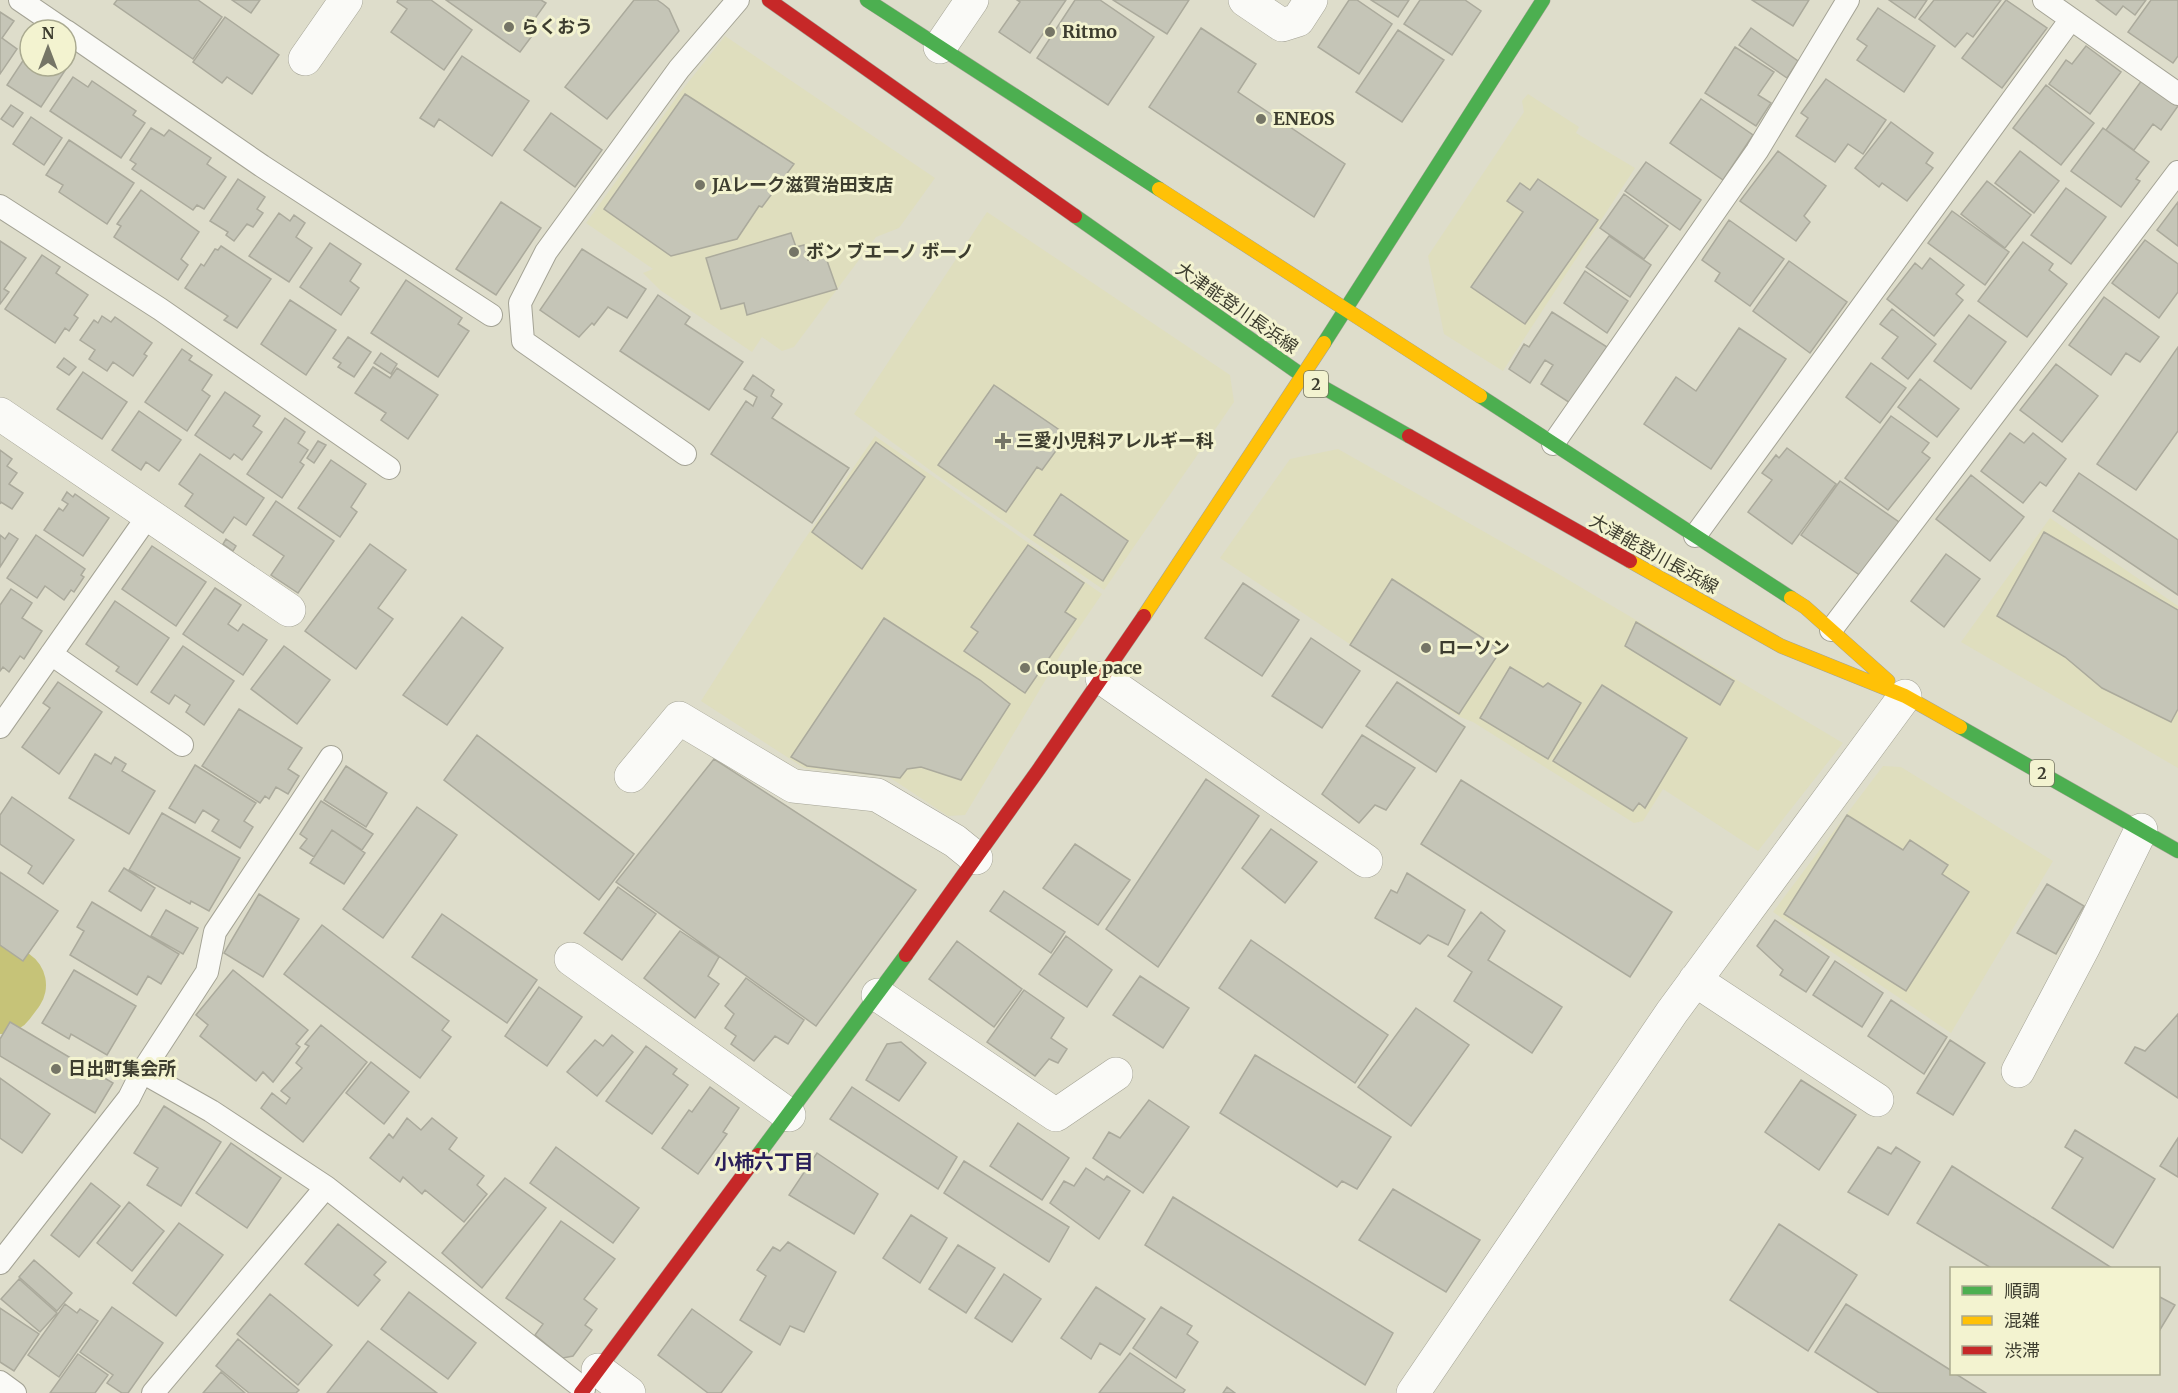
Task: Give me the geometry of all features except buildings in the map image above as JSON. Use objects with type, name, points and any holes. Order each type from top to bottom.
[{"type":"main road","name":"大津能登川長浜線","points":[[769,0],[1303,376],[1781,646],[1905,696],[2178,851]]},
{"type":"main road","name":"大津能登川長浜線","points":[[867,0],[1805,607],[1905,696]]},
{"type":"main road","points":[[587,1384],[878,995],[1102,678],[1346,311],[1543,0]]},
{"type":"street","points":[[305,59],[346,0]]},
{"type":"street","points":[[940,47],[972,0]]},
{"type":"street","points":[[1245,0],[1282,25],[1298,20],[1311,0]]},
{"type":"street","points":[[0,414],[289,610]]},
{"type":"street","points":[[1102,678],[1366,861]]},
{"type":"street","points":[[1413,1393],[1695,980],[1905,696]]},
{"type":"street","points":[[631,776],[680,718],[793,786],[877,795],[956,841],[976,858]]},
{"type":"street","points":[[2018,1071],[2084,946],[2141,830]]},
{"type":"street","points":[[571,959],[789,1115]]},
{"type":"street","points":[[1695,980],[1877,1100]]},
{"type":"street","points":[[878,995],[1056,1114],[1116,1074]]},
{"type":"street","points":[[587,1384],[629,1393]]},
{"type":"lane","points":[[20,0],[46,18]]},
{"type":"lane","points":[[684,454],[523,341],[520,303],[546,252],[679,69],[738,0]]},
{"type":"lane","points":[[1553,444],[1757,152],[1848,0]]},
{"type":"lane","points":[[2044,0],[2178,94]]},
{"type":"lane","points":[[1695,536],[2071,19]]},
{"type":"lane","points":[[78,40],[262,166],[491,315]]},
{"type":"lane","points":[[1831,630],[2178,172]]},
{"type":"lane","points":[[0,206],[160,309],[389,468]]},
{"type":"lane","points":[[0,727],[148,516]]},
{"type":"lane","points":[[51,654],[182,745]]},
{"type":"lane","points":[[0,1263],[129,1098],[142,1072],[207,972],[215,932],[331,757]]},
{"type":"lane","points":[[142,1072],[211,1111],[326,1187],[587,1384]]},
{"type":"lane","points":[[153,1393],[326,1187]]},
{"type":"lane","points":[[0,1383],[15,1393]]},
{"type":"shaded area","points":[[725,36],[935,178],[899,228],[876,237],[794,347],[782,351],[762,337],[752,352],[660,290],[643,273],[653,269],[586,223],[682,90]]},
{"type":"shaded area","points":[[1528,94],[1579,127],[1576,133],[1635,168],[1503,371],[1444,334],[1428,256],[1524,112],[1522,101]]},
{"type":"shaded area","points":[[987,212],[1230,375],[1234,402],[1104,590],[934,473],[854,414]]},
{"type":"shaded area","points":[[875,436],[1102,594],[1061,654],[965,815],[948,816],[889,777],[804,768],[701,701],[800,546]]},
{"type":"shaded area","points":[[1338,449],[1550,569],[1843,743],[1758,851],[1663,789],[1643,821],[1634,823],[1473,722],[1460,717],[1220,558],[1290,459]]},
{"type":"shaded area","points":[[2050,518],[2178,606],[2178,768],[1961,642]]},
{"type":"shaded area","points":[[1883,766],[1901,767],[2053,861],[1951,1033],[1773,912]]},
{"type":"waterway","points":[[0,979],[9,985],[0,997]]},
{"type":"traffic: fast","points":[[867,0],[1159,189]]},
{"type":"traffic: fast","points":[[1324,343],[1543,0]]},
{"type":"traffic: fast","points":[[1075,216],[1303,376],[1409,436]]},
{"type":"traffic: fast","points":[[1480,396],[1791,598]]},
{"type":"traffic: fast","points":[[1960,727],[2178,851]]},
{"type":"traffic: fast","points":[[758,1155],[906,955]]},
{"type":"traffic: slow","points":[[1159,189],[1480,396]]},
{"type":"traffic: slow","points":[[1144,616],[1324,343]]},
{"type":"traffic: slow","points":[[1630,561],[1781,646],[1905,696],[1960,727]]},
{"type":"traffic: slow","points":[[1791,598],[1805,607],[1888,681]]},
{"type":"traffic: jam","points":[[769,0],[1075,216]]},
{"type":"traffic: jam","points":[[1409,436],[1630,561]]},
{"type":"traffic: jam","points":[[906,955],[1039,769],[1144,616]]},
{"type":"traffic: jam","points":[[581,1393],[758,1155]]},
{"type":"place","name":"らくおう","points":[[509,27]]},
{"type":"place","name":"Ritmo","points":[[1050,32]]},
{"type":"place","name":"ENEOS","points":[[1261,119]]},
{"type":"place","name":"JAレーク滋賀治田支店","points":[[700,185]]},
{"type":"place","name":"ボン ブエーノ ボーノ","points":[[794,252]]},
{"type":"place","name":"三愛小児科アレルギー科","points":[[1003,441]]},
{"type":"place","name":"ローソン","points":[[1426,648]]},
{"type":"place","name":"Couple pace","points":[[1025,668]]},
{"type":"place","name":"日出町集会所","points":[[56,1069]]},
{"type":"district","name":"小柿六丁目","points":[[764,1162]]}]
